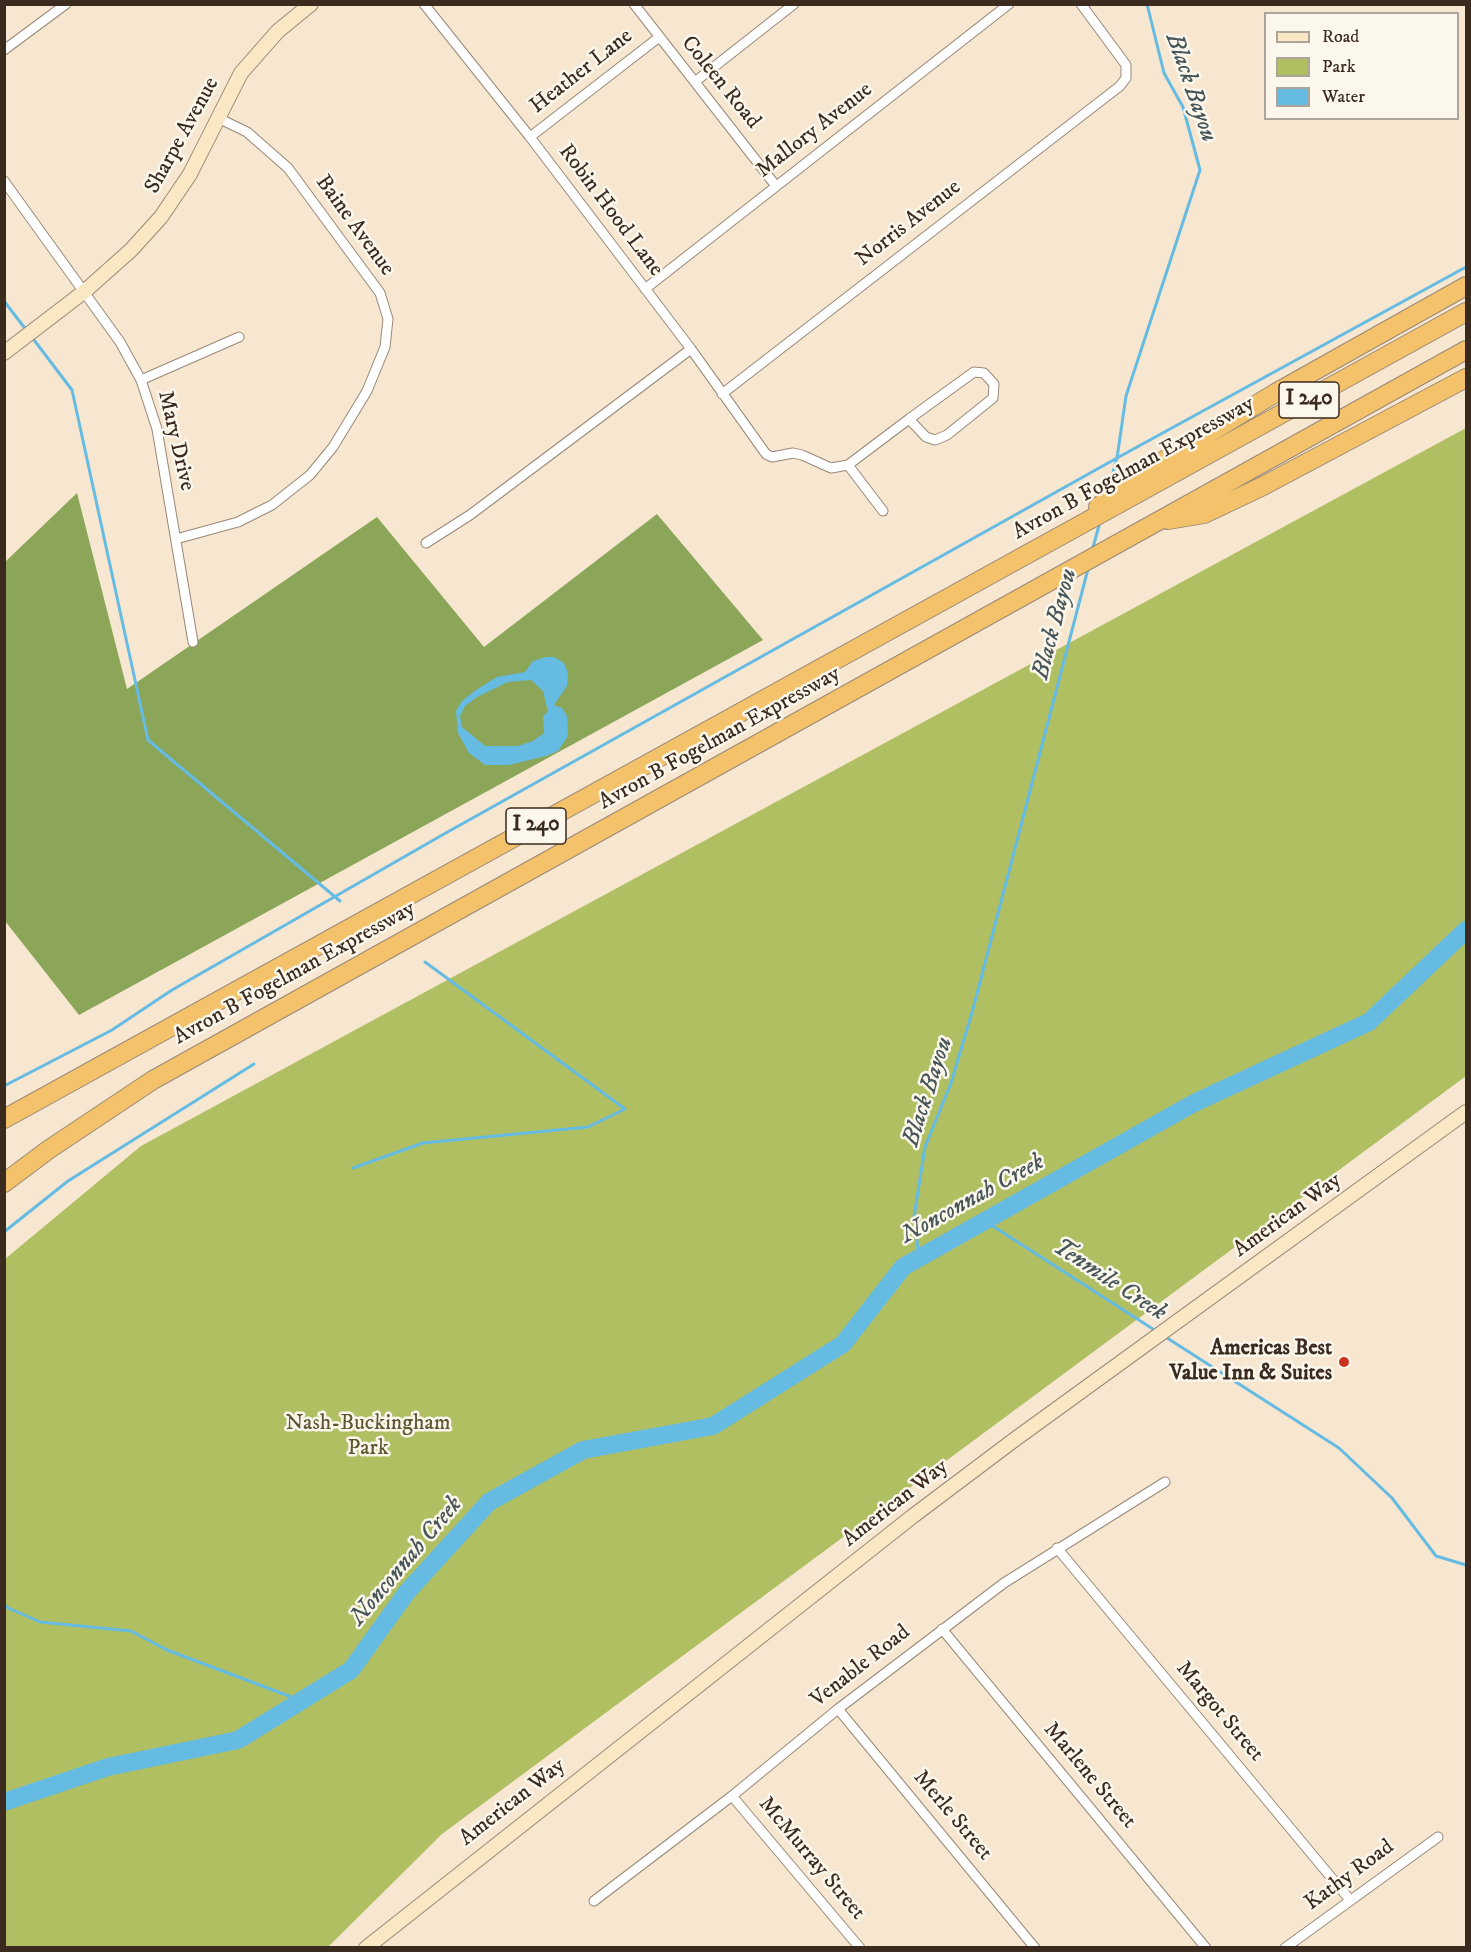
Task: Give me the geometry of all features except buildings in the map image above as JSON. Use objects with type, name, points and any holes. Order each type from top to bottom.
[{"type":"highway","points":[[1067,532],[1125,484],[1297,380],[1467,286]]},
{"type":"highway","name":"Avron B Fogelman Expressway","points":[[4,1119],[1467,312]]},
{"type":"highway","name":"Avron B Fogelman Expressway","points":[[4,1183],[48,1150],[153,1080],[1055,581],[1467,350]]},
{"type":"highway","points":[[1150,526],[1204,514],[1312,462],[1467,378]]},
{"type":"main road","name":"Sharpe Avenue","points":[[4,353],[85,291],[131,250],[161,217],[190,174],[242,73],[278,31],[311,4]]},
{"type":"main road","name":"American Way","points":[[366,1947],[913,1516],[1467,1112]]},
{"type":"street","points":[[4,50],[66,4]]},
{"type":"street","name":"Robin Hood Lane","points":[[424,4],[530,137],[691,349],[759,445],[772,457],[793,453],[831,468],[848,465]]},
{"type":"street","name":"Coleen Road","points":[[634,4],[658,38],[696,81],[776,186]]},
{"type":"street","points":[[696,81],[794,4]]},
{"type":"street","name":"Mallory Avenue","points":[[645,289],[1009,4]]},
{"type":"street","name":"Norris Avenue","points":[[722,394],[1120,86],[1126,78],[1126,65],[1081,4]]},
{"type":"street","name":"Heather Lane","points":[[530,137],[658,38]]},
{"type":"street","name":"Baine Avenue","points":[[176,539],[238,522],[255,514],[272,505],[309,475],[333,447],[367,390],[385,346],[388,319],[380,293],[288,168],[247,132],[218,118]]},
{"type":"street","name":"Mary Drive","points":[[4,181],[85,291],[120,342],[141,380],[157,429],[193,642]]},
{"type":"street","points":[[141,380],[239,337]]},
{"type":"street","points":[[426,543],[470,515],[691,349]]},
{"type":"street","points":[[883,511],[848,465],[909,419],[969,374],[984,373],[994,384],[993,398],[941,438],[926,437],[909,419]]},
{"type":"street","name":"Venable Road","points":[[594,1901],[732,1796],[838,1709],[942,1629],[1057,1548],[1165,1482]]},
{"type":"street","name":"Margot Street","points":[[1057,1548],[1350,1900]]},
{"type":"street","name":"Marlene Street","points":[[942,1629],[1206,1947]]},
{"type":"street","name":"Merle Street","points":[[838,1709],[1035,1947]]},
{"type":"street","name":"McMurray Street","points":[[732,1796],[860,1947]]},
{"type":"street","name":"Kathy Road","points":[[1291,1946],[1350,1900],[1438,1837]]},
{"type":"green space","name":"Nash-Buckingham Park","points":[[1466,428],[1466,1076],[442,1834],[328,1947],[5,1947],[5,1259],[141,1146]]},
{"type":"green space","points":[[77,493],[127,689],[377,517],[484,647],[657,514],[763,640],[79,1015],[5,921],[5,562]]},
{"type":"water","points":[[554,657],[564,663],[568,673],[567,686],[554,705],[562,708],[567,716],[568,736],[558,751],[546,756],[509,765],[485,765],[469,753],[458,733],[456,711],[462,701],[476,690],[497,677],[525,672],[533,661]],"holes":[[[531,680],[543,691],[548,712],[543,716],[544,733],[533,741],[518,746],[485,746],[462,727],[460,716],[465,706],[477,697],[508,682]]]},
{"type":"waterway","name":"Black Bayou","points":[[1109,487],[1117,458],[1126,396],[1200,170],[1183,107],[1164,73],[1147,4]]},
{"type":"waterway","points":[[4,1086],[112,1030],[172,990],[444,834],[1117,458],[1466,267]]},
{"type":"waterway","points":[[4,301],[27,331]]},
{"type":"waterway","points":[[31,336],[72,390],[148,740],[340,901]]},
{"type":"waterway","name":"Black Bayou","points":[[1092,551],[1100,522]]},
{"type":"waterway","name":"Black Bayou","points":[[919,1258],[914,1217],[925,1147],[951,1083],[973,1009],[1088,569]]},
{"type":"waterway","name":"Nonconnah Creek","points":[[4,1802],[108,1767],[238,1740],[351,1670],[407,1592],[489,1502],[583,1450],[713,1426],[843,1344],[903,1267],[1194,1103],[1369,1022],[1466,930]]},
{"type":"waterway","points":[[353,1168],[423,1143],[588,1127],[625,1109],[425,962]]},
{"type":"waterway","points":[[4,1232],[68,1181],[254,1064]]},
{"type":"waterway","name":"Tenmile Creek","points":[[985,1221],[1156,1331]]},
{"type":"waterway","name":"Tenmile Creek","points":[[1164,1336],[1339,1448],[1392,1498],[1436,1556],[1466,1565]]},
{"type":"waterway","points":[[4,1603],[6,1607],[40,1622],[131,1631],[167,1650],[302,1701]]},
{"type":"place","name":"Americas Best Value Inn & Suites","points":[[1344,1362]]}]
